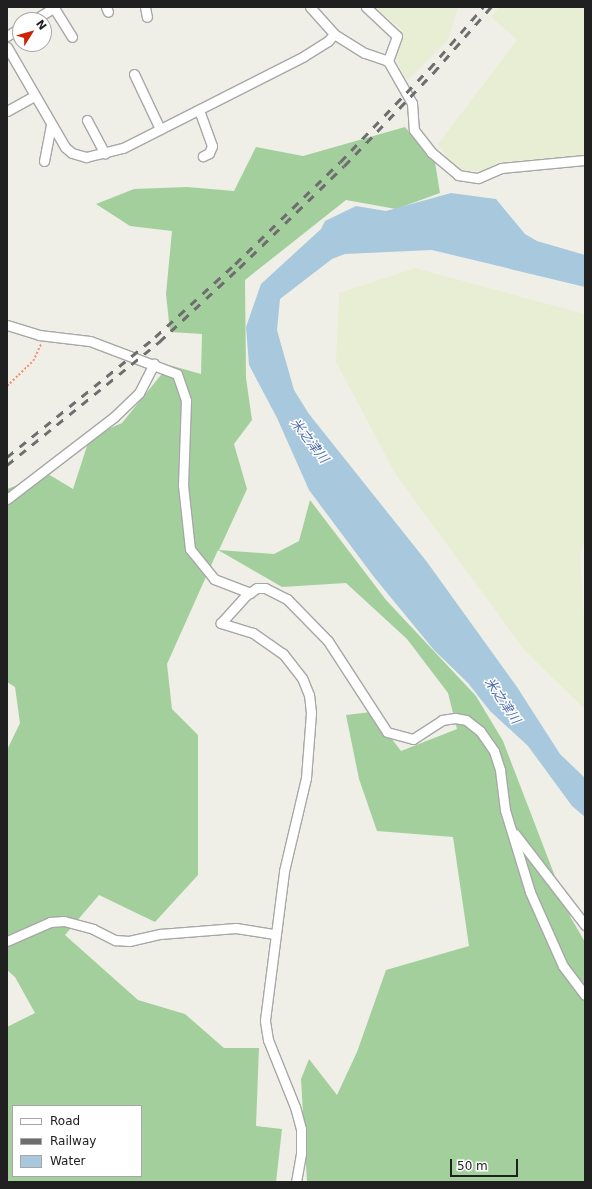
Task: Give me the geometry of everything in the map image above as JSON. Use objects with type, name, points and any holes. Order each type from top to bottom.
[{"type":"street","points":[[54,7],[72,37]]},
{"type":"street","points":[[145,7],[147,16]]},
{"type":"street","points":[[310,7],[334,34],[365,54],[388,61],[412,103],[414,130],[431,152],[458,175],[478,178],[501,168],[585,160]]},
{"type":"street","points":[[366,7],[397,36],[388,61]]},
{"type":"street","points":[[7,47],[34,96],[65,147],[72,153],[86,157],[105,154],[199,110],[304,56],[328,42],[334,34]]},
{"type":"street","points":[[134,74],[160,129]]},
{"type":"street","points":[[7,111],[34,96]]},
{"type":"street","points":[[199,110],[212,146],[209,153],[203,156]]},
{"type":"street","points":[[87,120],[105,154]]},
{"type":"street","points":[[44,160],[51,125]]},
{"type":"street","points":[[7,325],[46,335],[90,341],[177,374],[186,400],[183,485],[190,549],[214,579],[250,593]]},
{"type":"street","points":[[7,499],[114,417],[139,393],[154,364]]},
{"type":"street","points":[[296,1182],[301,1153],[301,1129],[295,1107],[268,1040],[265,1020],[274,934],[284,871],[306,778],[311,713],[309,695],[302,678],[283,654],[253,633],[221,623],[250,593],[257,588],[266,588],[286,599],[303,613],[328,641],[387,732],[413,739],[442,720],[455,718],[466,720],[480,731],[494,751],[512,830],[530,892],[563,966],[585,995]]},
{"type":"street","points":[[512,830],[585,925]]},
{"type":"street","points":[[7,941],[50,922],[64,921],[93,929],[115,940],[129,941],[160,934],[236,928],[274,934]]},
{"type":"path","points":[[7,386],[33,361],[46,335]]},
{"type":"green space","points":[[375,7],[458,7],[448,40],[409,79],[405,78],[395,57],[401,29]]},
{"type":"green space","points":[[500,7],[585,7],[585,157],[501,162],[482,171],[465,171],[454,167],[438,144],[517,40],[491,17]]},
{"type":"green space","points":[[405,127],[435,162],[440,193],[396,209],[346,200],[245,280],[246,378],[252,420],[234,444],[247,489],[219,550],[274,554],[299,541],[310,500],[386,600],[476,696],[503,741],[571,918],[585,942],[585,1182],[307,1182],[301,1079],[309,1059],[337,1095],[357,1052],[386,970],[469,946],[453,837],[377,831],[359,779],[346,715],[371,712],[401,751],[457,729],[448,693],[407,639],[346,583],[282,587],[218,550],[167,664],[172,709],[198,735],[198,875],[155,922],[99,895],[65,935],[138,1000],[185,1014],[224,1048],[259,1048],[256,1126],[282,1129],[276,1182],[7,1182],[7,1027],[35,1013],[15,977],[7,970],[7,750],[20,723],[15,687],[7,682],[7,489],[48,474],[73,489],[90,437],[122,423],[169,365],[201,374],[202,334],[170,332],[166,294],[172,231],[130,226],[96,204],[134,189],[187,187],[234,191],[256,147],[303,156]]},
{"type":"green space","points":[[415,268],[585,314],[585,538],[580,556],[585,640],[585,709],[525,651],[396,475],[336,362],[339,293]]},
{"type":"water","name":"米之津川","points":[[451,193],[496,199],[525,234],[537,241],[585,255],[585,287],[432,250],[345,254],[332,259],[280,299],[277,330],[294,390],[309,414],[427,562],[517,687],[560,754],[585,778],[585,817],[572,806],[528,746],[490,711],[468,683],[434,650],[374,577],[309,490],[277,418],[249,365],[246,327],[261,284],[321,229],[325,221],[356,206],[386,211]]},
{"type":"railway","points":[[7,457],[155,337],[235,264],[340,162],[429,69],[483,7]]},
{"type":"railway","points":[[7,465],[159,342],[239,268],[344,166],[433,73],[491,7]]}]
